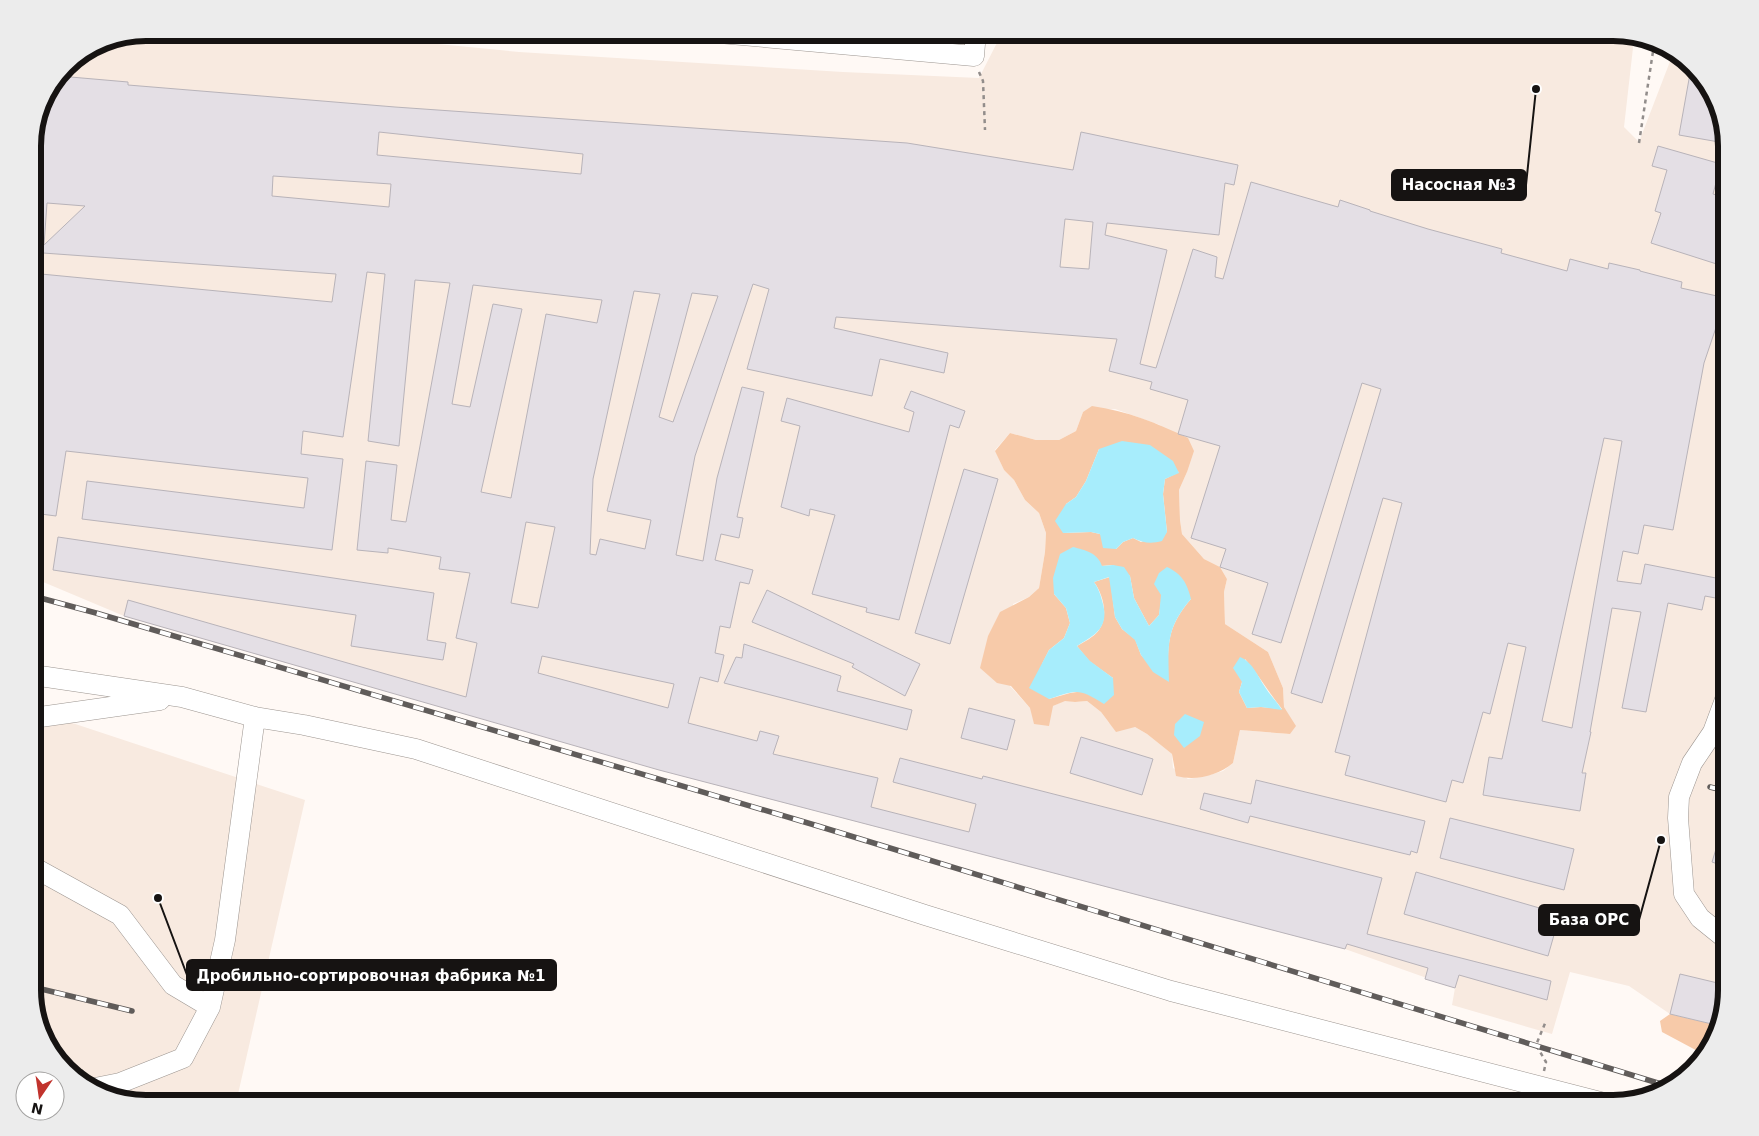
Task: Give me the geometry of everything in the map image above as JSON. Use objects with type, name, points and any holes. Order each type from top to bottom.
[{"type":"lane","points":[[808,41],[974,56],[975,41]]},
{"type":"lane","points":[[41,676],[182,697],[255,717],[304,725],[416,749],[897,906],[1171,991],[1572,1095]]},
{"type":"lane","points":[[41,717],[182,697]]},
{"type":"lane","points":[[106,1086],[120,1084],[183,1058],[210,1007],[225,940],[255,717]]},
{"type":"lane","points":[[1718,719],[1713,732],[1692,763],[1678,797],[1684,894],[1700,918],[1718,933]]},
{"type":"lane","points":[[41,871],[120,915],[173,985],[210,1007]]},
{"type":"path","points":[[1639,143],[1653,49]]},
{"type":"path","points":[[974,56],[983,81],[985,130]]},
{"type":"path","points":[[1540,1086],[1546,1062],[1536,1045],[1546,1021]]},
{"type":"shaded area","points":[[140,41],[406,41],[519,52],[843,72],[979,78],[998,41],[1612,41],[1633,44],[1624,127],[1639,142],[1671,59],[1692,77],[1707,100],[1712,113],[1716,126],[1718,147],[1718,989],[1712,1024],[1670,1014],[1629,986],[1570,972],[1552,1034],[1452,1005],[1455,988],[1345,949],[659,770],[124,616],[41,581],[41,140],[47,113],[55,94],[63,82],[82,63],[94,55],[113,47]],"holes":[[[1115,409],[1160,425],[1187,472],[1179,490],[1182,534],[1204,559],[1220,567],[1227,579],[1224,592],[1225,624],[1268,652],[1283,688],[1284,707],[1290,734],[1240,730],[1233,763],[1223,771],[1188,779],[1173,768],[1172,754],[1147,734],[1135,727],[1109,723],[1101,712],[1087,701],[1075,702],[1065,700],[1053,706],[1030,708],[1010,686],[1013,604],[1029,597],[1039,588],[1046,533],[1039,513],[1025,500],[1014,480],[1004,470],[995,450],[1010,433],[1036,440],[1059,440],[1076,431],[1083,412]]]},
{"type":"shaded area","points":[[1092,406],[1130,414],[1188,438],[1194,451],[1179,490],[1182,534],[1204,559],[1220,567],[1227,579],[1224,592],[1225,624],[1268,652],[1283,688],[1284,707],[1296,726],[1290,734],[1240,730],[1233,763],[1213,774],[1199,778],[1176,776],[1172,754],[1135,727],[1116,732],[1101,712],[1087,701],[1065,701],[1053,706],[1049,726],[1034,724],[1030,708],[1011,686],[997,683],[980,668],[988,636],[1000,612],[1029,597],[1039,588],[1045,552],[1046,533],[1039,513],[1025,500],[1014,480],[1004,470],[995,451],[1010,433],[1036,440],[1059,440],[1076,431],[1083,412]],"holes":[[[1099,449],[1179,472],[1165,479],[1163,494],[1167,532],[1141,542],[1133,538],[1123,542],[1116,549],[1100,534],[1091,532],[1063,533],[1066,504],[1076,497],[1086,481]],[[1113,565],[1130,576],[1134,598],[1149,626],[1159,615],[1162,595],[1191,599],[1177,619],[1170,637],[1168,681],[1141,655],[1135,639],[1122,629],[1115,617],[1110,577],[1094,582],[1104,605],[1102,624],[1094,635],[1077,646],[1089,661],[1113,678],[1084,691],[1049,699],[1042,664],[1049,650],[1064,638],[1070,623],[1066,608],[1054,594],[1101,566]],[[1245,659],[1282,709],[1247,708],[1239,692]]]},
{"type":"shaded area","points":[[41,713],[305,800],[238,1095],[147,1095],[126,1093],[100,1084],[77,1069],[59,1048],[49,1030],[41,996]]},
{"type":"shaded area","points":[[1670,1014],[1712,1024],[1698,1051],[1662,1032],[1660,1021]]},
{"type":"water","points":[[1122,441],[1150,445],[1173,461],[1179,473],[1165,479],[1163,494],[1167,532],[1162,541],[1147,542],[1133,538],[1123,542],[1116,549],[1103,548],[1100,534],[1091,532],[1063,533],[1055,521],[1066,504],[1076,497],[1086,481],[1099,449]]},
{"type":"water","points":[[1073,547],[1094,555],[1102,566],[1124,567],[1130,576],[1134,598],[1149,626],[1159,615],[1161,595],[1154,584],[1159,573],[1167,567],[1177,573],[1183,580],[1188,588],[1191,599],[1177,619],[1170,637],[1168,658],[1169,682],[1153,672],[1141,655],[1135,640],[1122,629],[1115,617],[1109,577],[1094,582],[1103,604],[1104,619],[1102,625],[1095,634],[1077,646],[1090,661],[1113,678],[1114,695],[1104,704],[1089,695],[1078,692],[1049,699],[1029,688],[1049,650],[1064,638],[1070,623],[1066,608],[1054,594],[1053,578],[1060,554]]},
{"type":"water","points":[[1240,657],[1252,666],[1282,710],[1261,707],[1247,708],[1239,692],[1242,682],[1233,668]]},
{"type":"water","points":[[1185,714],[1204,722],[1200,736],[1184,748],[1174,735],[1175,724]]},
{"type":"building","points":[[1690,75],[1707,100],[1716,126],[1718,142],[1679,135]]},
{"type":"building","points":[[68,77],[128,82],[128,85],[395,107],[907,143],[1073,170],[1081,132],[1238,165],[1234,185],[1225,183],[1219,235],[1107,223],[1105,235],[1167,250],[1140,364],[1156,368],[1193,249],[1217,257],[1215,277],[1223,279],[1251,182],[1338,207],[1340,200],[1428,229],[1502,249],[1501,253],[1567,271],[1570,259],[1608,269],[1609,263],[1682,282],[1681,288],[1718,296],[1718,322],[1704,363],[1673,530],[1644,525],[1638,554],[1623,551],[1617,581],[1641,584],[1645,564],[1718,578],[1718,598],[1705,596],[1702,610],[1668,603],[1646,712],[1622,708],[1641,612],[1612,608],[1591,732],[1582,773],[1586,773],[1580,811],[1483,795],[1489,757],[1502,759],[1526,647],[1508,643],[1490,714],[1483,712],[1463,783],[1452,780],[1446,802],[1345,775],[1350,756],[1335,752],[1402,503],[1383,498],[1322,703],[1291,693],[1381,389],[1362,383],[1281,643],[1252,634],[1268,583],[1220,567],[1226,549],[1191,538],[1220,446],[1178,434],[1188,400],[1150,389],[1152,382],[1109,371],[1117,339],[836,317],[834,328],[948,353],[944,373],[880,359],[872,396],[747,369],[769,289],[753,284],[695,456],[676,555],[703,561],[717,478],[742,387],[764,392],[737,517],[743,518],[739,538],[721,534],[715,560],[753,570],[749,584],[740,582],[730,628],[720,626],[715,653],[724,655],[718,682],[700,677],[688,723],[757,741],[760,731],[779,736],[773,754],[878,778],[871,807],[969,832],[976,804],[893,782],[900,758],[982,779],[983,776],[1382,878],[1367,934],[1551,981],[1547,1000],[1459,975],[1455,988],[1425,979],[1428,968],[1347,944],[1345,949],[659,770],[124,616],[128,600],[466,697],[477,643],[456,638],[470,573],[439,569],[441,557],[388,548],[388,553],[357,550],[366,461],[397,465],[391,520],[406,522],[450,283],[415,280],[399,446],[368,441],[385,274],[367,272],[343,437],[303,431],[301,454],[343,459],[332,550],[82,519],[87,481],[304,508],[308,478],[66,451],[56,516],[41,514],[41,274],[41,140],[45,119],[52,100]],"holes":[[[379,132],[583,154],[581,174],[377,155]],[[273,176],[391,184],[389,207],[272,196]],[[47,203],[85,206],[44,245]],[[1065,219],[1093,222],[1089,269],[1060,267]],[[43,253],[336,274],[332,302],[41,274]],[[473,285],[602,300],[597,323],[546,314],[511,498],[481,492],[522,309],[493,304],[470,407],[452,404]],[[634,291],[660,294],[607,511],[651,520],[645,549],[600,539],[596,555],[590,554],[593,479]],[[692,293],[718,296],[673,422],[659,417]],[[1604,438],[1622,441],[1572,728],[1542,721]],[[526,522],[555,527],[538,608],[511,603]],[[542,656],[674,684],[668,708],[538,673]]]},
{"type":"building","points":[[1658,146],[1718,163],[1718,175],[1713,194],[1718,196],[1718,264],[1651,243],[1661,213],[1655,211],[1667,170],[1652,166]]},
{"type":"building","points":[[911,391],[965,411],[959,428],[950,425],[899,620],[866,612],[867,608],[812,594],[835,515],[810,509],[809,516],[781,507],[800,426],[781,421],[787,398],[909,432],[914,412],[904,408]]},
{"type":"building","points":[[964,469],[998,479],[950,644],[915,633]]},
{"type":"building","points":[[58,537],[434,593],[427,640],[446,643],[443,660],[351,646],[356,615],[53,570]]},
{"type":"building","points":[[767,590],[920,664],[905,696],[852,667],[854,664],[752,622]]},
{"type":"building","points":[[744,644],[841,676],[837,691],[912,710],[907,730],[724,683],[736,657],[742,658]]},
{"type":"building","points":[[969,708],[1015,720],[1007,750],[961,738]]},
{"type":"building","points":[[1081,737],[1153,759],[1142,795],[1070,773]]},
{"type":"building","points":[[1256,780],[1425,821],[1417,853],[1411,851],[1410,855],[1250,816],[1248,823],[1200,809],[1204,793],[1251,804]]},
{"type":"building","points":[[1450,818],[1574,849],[1564,890],[1440,858]]},
{"type":"building","points":[[1718,842],[1718,864],[1712,862]]},
{"type":"building","points":[[1416,872],[1560,914],[1548,956],[1404,914]]},
{"type":"building","points":[[1680,974],[1718,983],[1717,1003],[1712,1024],[1670,1014]]},
{"type":"railway","points":[[41,598],[818,826],[1660,1084]]},
{"type":"railway","points":[[1710,787],[1718,789]]},
{"type":"railway","points":[[41,989],[132,1011]]},
{"type":"place","name":"Насосная №3","points":[[1536,89]]},
{"type":"place","name":"База ОРС","points":[[1661,840]]},
{"type":"place","name":"Дробильно-сортировочная фабрика №1","points":[[158,898]]}]
